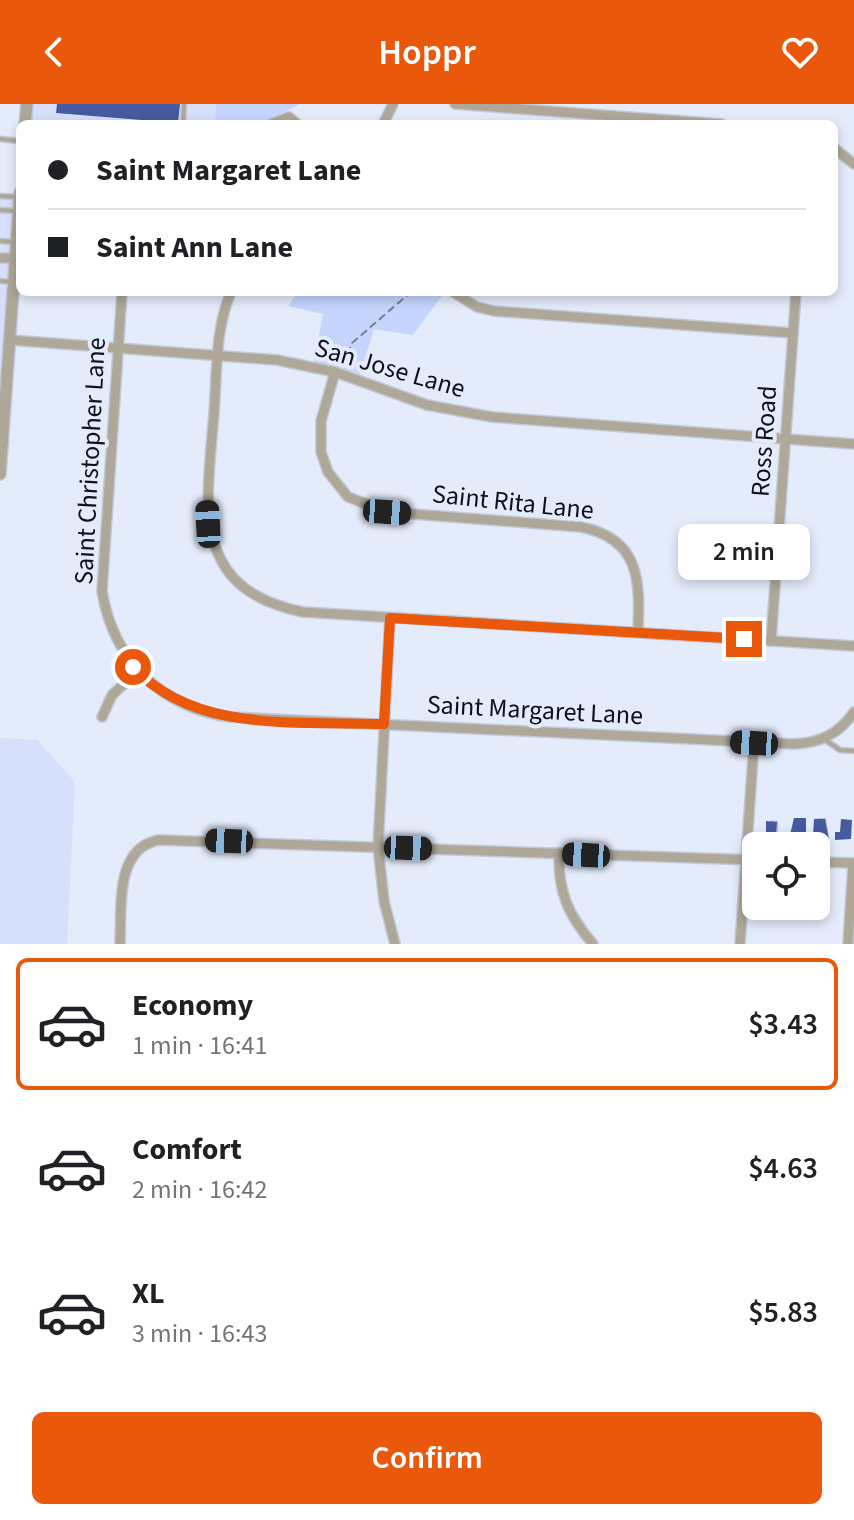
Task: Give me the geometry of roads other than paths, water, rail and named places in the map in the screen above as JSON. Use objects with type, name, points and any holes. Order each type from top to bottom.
[{"type":"street","points":[[455,104],[646,120]]},
{"type":"street","points":[[0,474],[16,243]]},
{"type":"street","points":[[0,258],[15,258]]},
{"type":"street","name":"Saint Christopher Lane","points":[[122,296],[102,591],[115,637],[138,671]]},
{"type":"street","points":[[230,296],[222,320],[218,355],[207,506],[212,541],[228,573],[261,600],[280,608],[390,618],[854,646]]},
{"type":"street","points":[[459,296],[477,307],[494,311],[793,333]]},
{"type":"street","name":"Ross Road","points":[[771,641],[796,296]]},
{"type":"street","name":"San Jose Lane","points":[[10,340],[277,360],[338,374],[427,405],[492,417],[854,444]]},
{"type":"street","name":"Saint Rita Lane","points":[[338,374],[321,421],[321,452],[328,472],[348,497],[387,512],[581,527],[602,532],[628,554],[638,575],[638,632]]},
{"type":"street","points":[[390,618],[378,847],[384,901],[395,944]]},
{"type":"street","points":[[102,717],[112,695],[138,671]]},
{"type":"street","name":"Saint Margaret Lane","points":[[138,671],[171,698],[215,715],[801,744],[824,739],[843,727],[854,713]]},
{"type":"street","points":[[752,832],[754,743]]},
{"type":"street","points":[[120,944],[127,865],[138,848],[151,841],[742,860]]},
{"type":"street","points":[[559,853],[562,898],[577,925],[593,944]]},
{"type":"street","points":[[830,862],[854,863],[848,944]]},
{"type":"street","points":[[740,944],[743,920]]},
{"type":"lane","points":[[0,241],[16,243]]},
{"type":"lane","points":[[0,281],[13,282]]},
{"type":"lane","points":[[824,739],[840,750],[854,751]]}]
